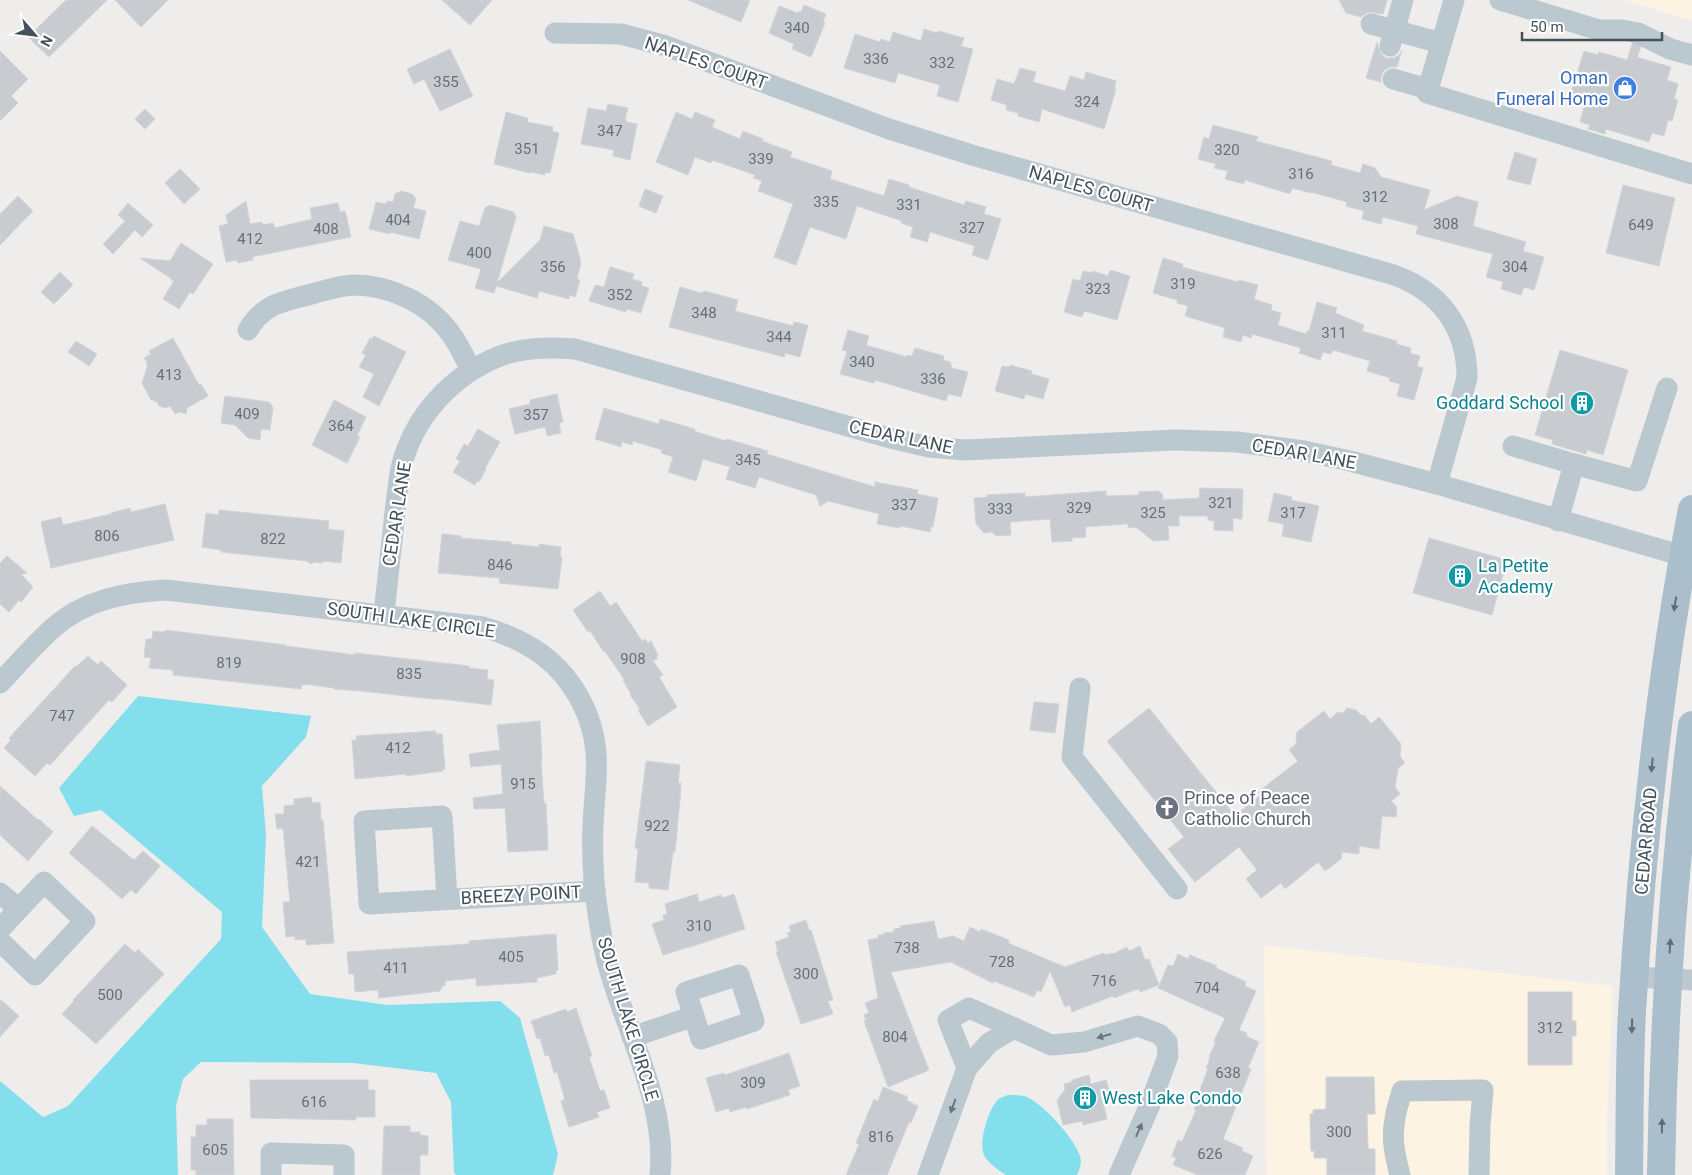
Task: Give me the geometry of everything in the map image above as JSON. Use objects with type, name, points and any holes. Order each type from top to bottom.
[{"type":"main road","name":"CEDAR ROAD","points":[[1629,1175],[1632,1013],[1652,765],[1674,606],[1688,555],[1692,509]]},
{"type":"main road","name":"CEDAR ROAD","points":[[1661,1175],[1680,980],[1692,725]]},
{"type":"street","points":[[1392,38],[1403,0]]},
{"type":"street","points":[[1454,0],[1427,93],[1692,174]]},
{"type":"street","points":[[1500,0],[1599,30],[1617,41],[1635,48],[1670,49]]},
{"type":"street","points":[[1372,24],[1392,38],[1441,43]]},
{"type":"street","points":[[1599,30],[1622,30],[1638,33],[1670,49],[1692,56]]},
{"type":"street","name":"NAPLES COURT","points":[[554,33],[621,34],[666,46],[889,129],[972,156],[1410,281],[1431,294],[1453,321],[1464,344],[1467,361],[1467,378],[1437,484]]},
{"type":"street","points":[[1393,79],[1428,89]]},
{"type":"street","points":[[248,330],[262,312],[278,303],[352,285],[373,286],[402,295],[424,306],[441,321],[451,334],[472,370]]},
{"type":"street","name":"CEDAR LANE","points":[[384,615],[402,467],[421,420],[451,386],[472,370],[501,356],[523,350],[546,347],[575,349],[890,438],[929,447],[965,450],[1175,440],[1237,442],[1304,451],[1437,484],[1558,520],[1688,555]]},
{"type":"street","points":[[1512,446],[1637,481],[1667,388]]},
{"type":"street","points":[[1558,520],[1574,464]]},
{"type":"street","name":"SOUTH LAKE CIRCLE","points":[[0,683],[54,627],[74,612],[114,596],[140,591],[166,590],[483,627],[502,632],[526,643],[546,657],[565,677],[581,702],[590,721],[596,744],[598,773],[593,824],[593,864],[598,918],[611,976],[658,1120],[662,1158],[660,1175]]},
{"type":"street","points":[[1080,688],[1072,757],[1176,889]]},
{"type":"street","name":"BREEZY POINT","points":[[447,899],[442,816],[364,821],[369,904],[595,891]]},
{"type":"street","points":[[0,929],[44,882],[85,921],[36,975],[0,941]]},
{"type":"street","points":[[0,893],[19,910]]},
{"type":"street","points":[[1635,977],[1680,980]]},
{"type":"street","points":[[967,1068],[948,1020],[969,1008],[1051,1045],[1084,1042],[1138,1026],[1159,1034],[1167,1042],[1168,1056],[1149,1107],[1119,1175]]},
{"type":"street","points":[[632,1037],[694,1016]]},
{"type":"street","points":[[928,1175],[967,1068],[989,1043],[1014,1028]]},
{"type":"street","points":[[1400,1175],[1393,1138],[1394,1119],[1402,1091],[1483,1090],[1479,1175]]},
{"type":"street","points":[[271,1175],[271,1153],[344,1155],[344,1175]]},
{"type":"shaded area","points":[[1625,0],[1692,0],[1692,21]]},
{"type":"shaded area","points":[[1264,945],[1613,986],[1607,1122],[1607,1175],[1266,1175]]},
{"type":"water","points":[[138,696],[311,716],[306,737],[262,786],[266,836],[262,927],[310,994],[388,1005],[500,1001],[520,1018],[558,1154],[553,1175],[456,1175],[454,1172],[451,1102],[436,1073],[353,1063],[201,1062],[183,1079],[176,1106],[178,1175],[0,1175],[0,1081],[43,1117],[68,1106],[221,939],[222,912],[101,810],[74,816],[59,788]]},
{"type":"water","points":[[1008,1095],[1024,1096],[1031,1099],[1065,1131],[1080,1156],[1081,1161],[1077,1175],[1006,1175],[987,1160],[982,1144],[985,1126],[996,1102]]},
{"type":"building","points":[[66,0],[107,0],[49,57],[28,37]]},
{"type":"building","points":[[115,0],[168,0],[141,27]]},
{"type":"building","points":[[442,0],[492,0],[470,25]]},
{"type":"building","points":[[688,0],[750,0],[741,22]]},
{"type":"building","points":[[1339,0],[1387,0],[1383,14],[1368,12],[1361,17],[1346,13]]},
{"type":"building","points":[[804,5],[826,14],[823,22],[825,23],[811,57],[792,49],[794,44],[769,33],[779,6],[798,13],[799,11],[801,12]]},
{"type":"building","points":[[924,29],[964,38],[961,46],[973,49],[958,102],[937,96],[940,85],[898,73],[895,83],[844,68],[855,34],[880,42],[881,39],[890,42],[893,32],[921,41]]},
{"type":"building","points":[[1377,42],[1381,54],[1386,58],[1394,58],[1402,50],[1397,67],[1390,67],[1384,70],[1381,82],[1366,78]]},
{"type":"building","points":[[450,49],[473,96],[440,111],[424,79],[414,84],[407,69]]},
{"type":"building","points":[[0,51],[28,79],[11,96],[18,103],[0,121]]},
{"type":"building","name":"Oman Funeral Home","points":[[1584,51],[1598,55],[1599,52],[1627,60],[1629,55],[1671,67],[1667,80],[1678,84],[1674,99],[1678,100],[1672,121],[1668,120],[1664,136],[1652,133],[1649,142],[1606,129],[1605,134],[1588,129],[1590,125],[1580,122],[1587,97],[1571,93]]},
{"type":"building","points":[[1020,68],[1036,72],[1033,82],[1065,91],[1070,76],[1084,80],[1086,72],[1116,81],[1114,89],[1116,89],[1104,129],[1042,109],[1039,122],[1018,116],[1018,113],[1006,110],[1007,105],[991,100],[997,79],[1014,84]]},
{"type":"building","points":[[608,104],[628,108],[626,122],[637,124],[630,160],[613,156],[614,150],[581,144],[588,108],[606,111]]},
{"type":"building","points":[[145,109],[155,119],[145,129],[135,119]]},
{"type":"building","points":[[506,112],[528,118],[527,122],[553,127],[552,131],[559,133],[550,173],[545,172],[545,175],[530,173],[494,164]]},
{"type":"building","points":[[676,112],[692,119],[695,112],[715,120],[712,127],[740,139],[743,131],[763,139],[762,141],[792,152],[790,157],[832,171],[830,179],[884,196],[889,179],[964,205],[966,201],[986,207],[984,214],[1001,219],[988,260],[972,255],[975,246],[930,232],[927,242],[910,237],[913,227],[901,223],[902,221],[857,206],[846,239],[810,227],[796,265],[774,257],[793,204],[758,191],[762,181],[753,178],[755,175],[712,160],[711,163],[695,157],[688,175],[656,162]]},
{"type":"building","points":[[1213,125],[1258,137],[1256,141],[1332,161],[1331,165],[1360,173],[1363,164],[1375,168],[1381,177],[1430,190],[1424,210],[1457,196],[1478,202],[1473,226],[1526,242],[1523,251],[1544,257],[1534,290],[1524,287],[1521,295],[1501,289],[1503,282],[1486,277],[1493,254],[1416,234],[1418,226],[1383,217],[1381,224],[1362,219],[1364,211],[1346,206],[1347,202],[1311,192],[1292,188],[1290,194],[1245,180],[1244,184],[1225,179],[1228,171],[1214,168],[1216,164],[1198,159],[1204,137],[1209,139]]},
{"type":"building","points":[[1515,152],[1537,159],[1530,185],[1507,179]]},
{"type":"building","points":[[180,169],[200,189],[184,204],[165,183]]},
{"type":"building","points":[[1623,185],[1675,198],[1659,266],[1606,253]]},
{"type":"building","points":[[645,189],[663,196],[656,213],[639,206]]},
{"type":"building","points":[[401,191],[412,194],[416,199],[413,208],[426,211],[419,239],[369,229],[376,202],[386,204],[387,201],[393,202],[395,194]]},
{"type":"building","points":[[18,196],[33,211],[0,245],[0,214]]},
{"type":"building","points":[[246,201],[250,224],[262,222],[263,225],[273,223],[275,228],[312,219],[310,208],[338,203],[340,212],[345,211],[351,237],[252,257],[253,260],[238,263],[237,260],[226,262],[219,226],[228,224],[226,215]]},
{"type":"building","points":[[128,203],[153,225],[142,237],[135,230],[113,254],[103,244],[125,221],[118,215]]},
{"type":"building","points":[[490,205],[513,212],[516,217],[497,283],[540,240],[544,226],[573,234],[581,262],[577,279],[580,280],[575,297],[570,295],[569,299],[539,291],[537,298],[496,286],[494,293],[475,288],[481,269],[448,260],[460,221],[479,226],[485,208]]},
{"type":"building","points":[[181,243],[213,264],[193,294],[190,292],[179,309],[163,299],[174,281],[140,258],[170,261]]},
{"type":"building","points":[[1163,258],[1183,264],[1182,267],[1238,282],[1239,280],[1258,285],[1254,299],[1272,305],[1271,310],[1281,313],[1278,325],[1306,334],[1309,331],[1317,302],[1337,308],[1335,313],[1364,325],[1362,331],[1397,341],[1396,344],[1411,348],[1410,353],[1420,356],[1417,366],[1423,368],[1414,400],[1397,396],[1400,384],[1389,381],[1390,378],[1367,371],[1370,361],[1333,350],[1331,354],[1323,352],[1320,360],[1299,353],[1301,348],[1252,334],[1251,338],[1243,335],[1241,342],[1223,337],[1225,328],[1185,316],[1188,306],[1177,303],[1177,300],[1153,293]]},
{"type":"building","points":[[610,267],[634,274],[632,279],[642,282],[641,286],[649,288],[641,313],[627,309],[626,312],[589,301],[595,285],[604,287]]},
{"type":"building","points":[[1110,270],[1130,276],[1117,320],[1084,311],[1082,317],[1064,312],[1073,279],[1080,281],[1083,271],[1093,273],[1093,271],[1108,276]]},
{"type":"building","points":[[60,272],[73,285],[54,304],[41,292]]},
{"type":"building","points":[[680,287],[701,293],[705,291],[738,300],[735,311],[793,326],[794,322],[808,325],[800,357],[785,353],[784,357],[669,327]]},
{"type":"building","points":[[848,330],[869,336],[866,345],[907,357],[907,355],[912,356],[915,348],[944,356],[943,360],[950,362],[952,368],[968,372],[961,397],[948,394],[946,401],[875,380],[874,383],[840,374],[847,351],[842,350]]},
{"type":"building","points":[[374,336],[406,352],[379,406],[363,397],[374,374],[359,367],[366,355],[362,353],[370,338],[372,339]]},
{"type":"building","points":[[173,338],[199,385],[201,384],[208,396],[187,408],[186,414],[179,412],[175,414],[170,406],[166,408],[159,406],[157,402],[151,400],[142,383],[147,368],[147,362],[144,358],[151,354],[149,351]]},
{"type":"building","points":[[76,341],[97,354],[89,366],[68,352]]},
{"type":"building","name":"Goddard School","points":[[1560,350],[1628,370],[1603,455],[1587,450],[1586,454],[1552,444],[1553,440],[1535,435]]},
{"type":"building","points":[[1010,365],[1032,371],[1031,374],[1049,379],[1043,399],[1025,394],[1024,399],[995,391],[1002,366],[1009,367]]},
{"type":"building","points":[[557,394],[563,422],[559,423],[561,433],[547,436],[545,427],[515,434],[509,409],[530,404],[530,400]]},
{"type":"building","points":[[225,396],[269,402],[273,407],[270,430],[261,429],[260,440],[248,438],[235,425],[221,423]]},
{"type":"building","points":[[334,400],[366,417],[357,436],[360,437],[347,463],[312,445]]},
{"type":"building","points":[[604,408],[659,424],[660,419],[695,429],[694,431],[768,451],[767,454],[875,487],[875,482],[918,490],[917,494],[938,498],[933,527],[931,527],[930,532],[901,526],[900,528],[877,524],[879,514],[828,501],[820,506],[816,495],[759,477],[755,488],[726,479],[730,467],[703,459],[696,481],[668,472],[673,457],[661,453],[662,450],[633,441],[632,445],[622,442],[621,447],[595,439]]},
{"type":"building","points":[[478,429],[500,442],[479,482],[477,481],[475,485],[453,472],[460,461],[456,459],[464,444],[468,446]]},
{"type":"building","points":[[1200,488],[1243,489],[1242,519],[1233,518],[1233,531],[1214,530],[1214,521],[1208,520],[1208,516],[1179,516],[1179,526],[1168,526],[1169,540],[1153,541],[1136,527],[1128,528],[1128,524],[1126,524],[1085,527],[1086,537],[1072,538],[1072,541],[1052,542],[1050,519],[1010,522],[1011,535],[996,536],[992,532],[984,533],[976,524],[974,498],[987,497],[987,495],[1025,493],[1025,497],[1106,491],[1106,496],[1139,495],[1139,492],[1159,491],[1159,493],[1162,493],[1163,500],[1199,498]]},
{"type":"building","points":[[1274,493],[1292,497],[1291,500],[1319,506],[1311,542],[1282,536],[1284,524],[1268,521]]},
{"type":"building","points":[[165,504],[174,540],[51,568],[41,522],[61,517],[63,525],[130,508],[131,512]]},
{"type":"building","points":[[219,510],[329,521],[328,529],[344,531],[341,563],[323,561],[323,563],[314,562],[311,564],[307,561],[221,552],[221,550],[202,547],[206,513],[218,515]]},
{"type":"building","points":[[442,534],[461,536],[461,538],[511,542],[511,544],[539,547],[539,544],[561,547],[560,557],[562,557],[558,589],[499,583],[500,578],[438,573]]},
{"type":"building","name":"La Petite Academy","points":[[1429,538],[1507,560],[1492,615],[1413,593]]},
{"type":"building","points":[[7,556],[27,573],[21,574],[33,587],[21,602],[19,600],[9,612],[0,604],[0,563]]},
{"type":"building","points":[[600,591],[610,606],[616,602],[642,641],[645,639],[648,643],[651,641],[658,655],[656,656],[658,658],[653,661],[663,675],[659,677],[677,707],[648,726],[638,710],[640,709],[630,695],[624,679],[573,610]]},
{"type":"building","points":[[165,630],[355,655],[355,653],[469,666],[469,668],[488,670],[487,679],[494,680],[491,705],[334,689],[305,684],[302,685],[301,689],[173,675],[173,670],[149,668],[151,658],[144,657],[146,639],[152,639],[153,631],[165,632]]},
{"type":"building","points":[[88,656],[98,665],[101,661],[127,685],[112,702],[109,700],[50,765],[47,763],[35,776],[4,748],[11,740],[9,738],[75,666]]},
{"type":"building","points":[[1034,702],[1059,704],[1055,733],[1030,730]]},
{"type":"building","points":[[1149,708],[1235,816],[1260,795],[1258,792],[1298,761],[1289,750],[1296,744],[1297,732],[1324,711],[1330,719],[1338,712],[1343,713],[1347,708],[1356,710],[1365,716],[1371,724],[1379,717],[1401,744],[1400,756],[1405,763],[1398,768],[1395,787],[1400,794],[1391,801],[1397,807],[1396,817],[1382,816],[1379,849],[1359,846],[1359,854],[1342,852],[1341,859],[1325,871],[1318,862],[1285,889],[1281,883],[1261,898],[1246,879],[1257,870],[1239,847],[1195,882],[1168,849],[1184,837],[1107,741]]},
{"type":"building","points":[[540,721],[548,850],[508,852],[505,808],[474,809],[473,798],[503,794],[501,764],[471,767],[469,754],[500,750],[497,725]]},
{"type":"building","points":[[436,731],[436,734],[442,734],[445,769],[443,771],[406,776],[406,774],[355,779],[352,740],[357,740],[356,736]]},
{"type":"building","points":[[647,761],[680,765],[678,783],[681,783],[680,800],[675,852],[673,852],[668,890],[649,888],[649,883],[635,882],[638,849],[635,848]]},
{"type":"building","points":[[0,786],[53,832],[28,861],[0,835]]},
{"type":"building","points":[[311,797],[312,803],[320,802],[321,820],[323,820],[334,943],[306,945],[306,939],[295,940],[295,936],[286,937],[283,902],[290,902],[283,828],[277,829],[275,814],[284,814],[284,806],[294,805],[294,799]]},
{"type":"building","points":[[92,826],[134,860],[143,851],[160,866],[136,894],[131,890],[122,899],[69,853]]},
{"type":"building","points":[[697,894],[699,902],[721,895],[722,898],[734,894],[745,929],[663,955],[652,924],[664,920],[663,915],[667,914],[665,904]]},
{"type":"building","points":[[806,920],[809,930],[811,930],[833,1000],[828,1001],[833,1014],[801,1024],[776,952],[778,951],[775,942],[789,937],[787,933],[791,932],[789,926]]},
{"type":"building","points":[[934,921],[938,939],[953,936],[964,941],[970,927],[980,932],[981,929],[1009,940],[1008,943],[1065,967],[1104,953],[1105,955],[1113,954],[1127,947],[1129,951],[1140,946],[1145,960],[1149,959],[1159,985],[1140,992],[1137,989],[1114,998],[1113,996],[1072,1012],[1070,1005],[1065,1007],[1050,971],[1041,992],[1037,990],[1034,997],[994,981],[993,983],[951,962],[891,972],[929,1070],[888,1087],[864,1021],[866,1020],[864,1015],[869,1013],[865,1003],[878,998],[868,940],[879,938],[878,935],[884,935],[884,933],[894,932],[894,929],[901,928],[900,926]]},
{"type":"building","points":[[556,934],[558,970],[556,970],[556,974],[537,978],[537,982],[476,986],[476,978],[445,981],[445,986],[441,986],[442,989],[440,991],[379,998],[378,990],[355,992],[354,974],[349,974],[347,952],[469,944],[469,941]]},
{"type":"building","points":[[125,944],[135,953],[138,949],[164,974],[96,1044],[62,1014]]},
{"type":"building","points":[[1178,954],[1188,959],[1190,955],[1217,966],[1216,968],[1246,982],[1245,986],[1256,991],[1239,1030],[1247,1033],[1246,1036],[1259,1042],[1248,1068],[1251,1069],[1223,1139],[1243,1148],[1242,1151],[1253,1156],[1245,1175],[1198,1175],[1173,1165],[1176,1158],[1172,1156],[1178,1140],[1182,1142],[1196,1110],[1194,1109],[1196,1100],[1208,1069],[1206,1068],[1209,1057],[1216,1042],[1214,1041],[1225,1018],[1158,988],[1168,965],[1173,966]]},
{"type":"building","points":[[1528,992],[1572,992],[1572,1021],[1576,1021],[1576,1036],[1572,1036],[1572,1065],[1528,1065]]},
{"type":"building","points":[[0,999],[19,1016],[0,1037]]},
{"type":"building","points":[[576,1008],[592,1056],[589,1057],[600,1091],[604,1090],[610,1108],[597,1112],[599,1117],[569,1127],[561,1101],[565,1100],[557,1072],[554,1073],[549,1055],[545,1056],[540,1038],[537,1039],[531,1021],[566,1009],[567,1012]]},
{"type":"building","points":[[789,1053],[800,1086],[788,1090],[790,1095],[747,1109],[746,1107],[730,1112],[729,1108],[716,1112],[706,1078],[724,1073],[725,1075]]},
{"type":"building","name":"West Lake Condo","points":[[1089,1075],[1091,1084],[1106,1080],[1113,1103],[1104,1106],[1107,1119],[1083,1125],[1082,1121],[1063,1125],[1057,1100],[1065,1090],[1064,1084]]},
{"type":"building","points":[[1326,1077],[1374,1077],[1375,1114],[1367,1114],[1368,1149],[1375,1149],[1375,1175],[1327,1175],[1327,1158],[1314,1158],[1314,1151],[1311,1151],[1310,1114],[1313,1114],[1313,1110],[1326,1109]]},
{"type":"building","points":[[250,1080],[368,1080],[368,1090],[375,1090],[375,1117],[356,1117],[356,1120],[251,1118]]},
{"type":"building","points":[[883,1087],[908,1097],[906,1100],[918,1106],[911,1123],[909,1122],[887,1175],[846,1175],[859,1144],[856,1143],[874,1099],[878,1101]]},
{"type":"building","points":[[207,1119],[233,1119],[234,1175],[196,1175],[196,1170],[191,1170],[191,1137],[196,1137],[196,1125],[207,1125]]},
{"type":"building","points":[[384,1126],[410,1126],[410,1132],[420,1132],[420,1135],[428,1136],[428,1155],[420,1155],[420,1175],[382,1175]]},
{"type":"tunnel","points":[[1631,47],[1640,50]]},
{"type":"place","name":"Oman Funeral Home","points":[[1625,88]]},
{"type":"place","name":"Goddard School","points":[[1582,403]]},
{"type":"place","name":"La Petite Academy","points":[[1460,576]]},
{"type":"place","name":"Prince of Peace Catholic Church","points":[[1167,808]]},
{"type":"place","name":"West Lake Condo","points":[[1085,1098]]}]
